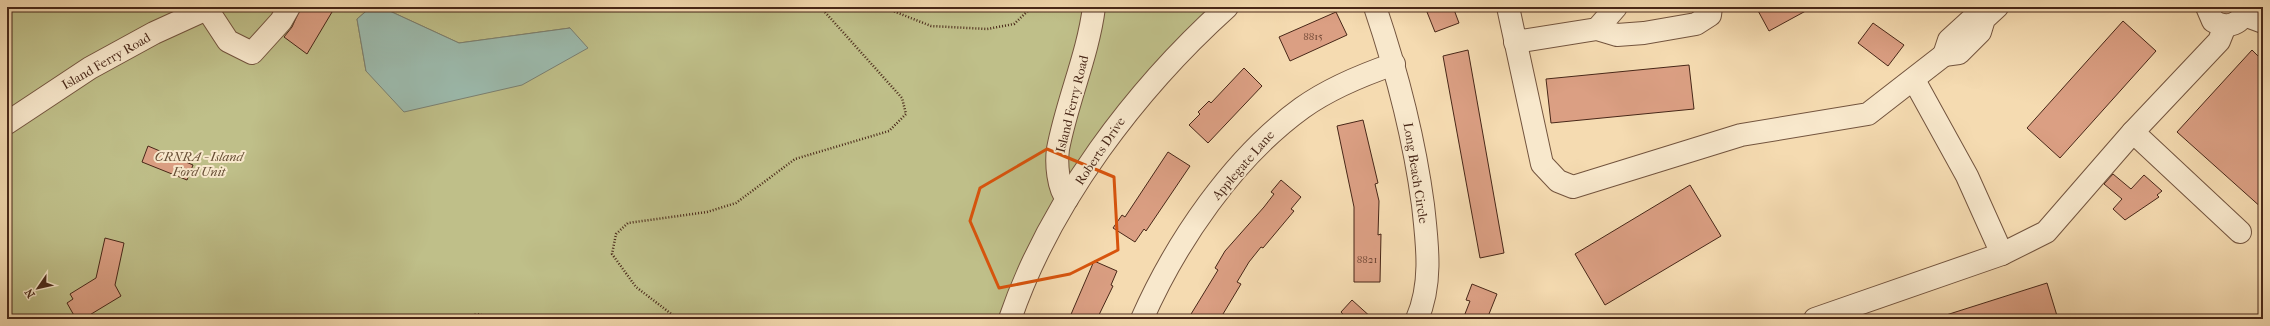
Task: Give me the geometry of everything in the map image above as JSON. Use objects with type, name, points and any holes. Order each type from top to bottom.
[{"type":"street","points":[[209,8],[228,41],[252,53],[281,21],[289,7]]},
{"type":"street","name":"Island Ferry Road","points":[[1067,199],[1064,195],[1059,179],[1058,151],[1094,7]]},
{"type":"street","name":"Roberts Drive","points":[[1010,319],[1035,260],[1067,199],[1124,116],[1188,41],[1227,7]]},
{"type":"street","name":"Long Beach Circle","points":[[1375,7],[1394,64],[1416,156],[1428,250],[1425,293],[1417,319]]},
{"type":"street","points":[[1508,7],[1542,164],[1558,181],[1573,187],[1741,135],[1868,114],[1914,80],[1944,55],[1948,40],[1972,19],[1991,13]]},
{"type":"street","points":[[1597,29],[1616,7]]},
{"type":"street","points":[[1515,42],[1597,29],[1617,35],[1644,33],[1696,24],[1710,15],[1711,7]]},
{"type":"street","points":[[2207,7],[2209,16],[2213,20],[2225,26],[2251,15]]},
{"type":"street","name":"Island Ferry Road","points":[[7,123],[90,68],[154,33],[209,8]]},
{"type":"street","points":[[1815,319],[2002,254],[2046,232],[2133,132],[2219,40],[2225,26]]},
{"type":"street","name":"Applegate Lane","points":[[1142,319],[1155,291],[1180,246],[1237,169],[1276,128],[1302,108],[1332,89],[1362,75],[1394,64]]},
{"type":"street","points":[[1914,80],[1967,176],[2002,254]]},
{"type":"street","points":[[2133,132],[2240,232]]},
{"type":"path","points":[[678,319],[636,286],[612,254],[616,234],[628,223],[707,212],[736,203],[795,159],[888,132],[906,114],[902,98],[824,11],[823,7]]},
{"type":"path","points":[[883,7],[931,26],[987,29],[1014,24],[1032,7]]},
{"type":"path","points":[[471,319],[476,314],[501,319]]},
{"type":"highlighted area","points":[[1047,149],[1114,177],[1118,250],[1070,274],[999,288],[970,221],[980,188]]},
{"type":"green space","name":"CRNRA - Island Ford Unit","points":[[7,7],[371,7],[357,19],[366,71],[570,28],[459,43],[381,7],[1233,7],[1131,109],[1047,237],[1016,319],[7,319]]},
{"type":"shaded area","points":[[371,7],[381,7],[459,43],[570,28],[588,48],[522,85],[404,112],[366,71],[357,19]]},
{"type":"building","points":[[301,7],[335,7],[307,54],[284,37],[292,27]]},
{"type":"building","points":[[1425,7],[1453,7],[1459,23],[1435,32]]},
{"type":"building","points":[[1756,7],[1813,7],[1769,31]]},
{"type":"building","points":[[1336,12],[1347,35],[1290,61],[1279,37]]},
{"type":"building","points":[[2123,21],[2156,51],[2060,158],[2027,128]]},
{"type":"building","points":[[1873,23],[1904,45],[1888,66],[1858,43]]},
{"type":"building","points":[[1468,50],[1504,253],[1480,258],[1443,56]]},
{"type":"building","points":[[2252,50],[2263,61],[2263,209],[2177,132]]},
{"type":"building","points":[[1689,65],[1694,109],[1551,123],[1546,79]]},
{"type":"building","points":[[1244,68],[1262,86],[1208,143],[1189,125],[1200,114],[1198,112],[1209,101],[1211,103]]},
{"type":"building","points":[[1363,120],[1378,183],[1375,184],[1379,201],[1378,235],[1381,234],[1380,282],[1354,282],[1354,207],[1337,126]]},
{"type":"building","points":[[148,146],[193,165],[187,180],[142,162]]},
{"type":"building","points":[[1168,152],[1190,166],[1146,231],[1144,229],[1135,242],[1113,228],[1122,215],[1125,217]]},
{"type":"building","points":[[2113,174],[2131,189],[2144,175],[2162,191],[2157,195],[2159,197],[2125,220],[2113,209],[2122,199],[2104,184]]},
{"type":"building","points":[[1281,180],[1301,197],[1291,209],[1294,211],[1263,248],[1261,247],[1249,262],[1237,282],[1241,284],[1220,319],[1188,319],[1218,270],[1215,268],[1225,251],[1264,207],[1274,194],[1271,192]]},
{"type":"building","points":[[1690,185],[1721,236],[1605,305],[1575,254]]},
{"type":"building","points":[[105,238],[124,243],[115,285],[121,296],[83,319],[76,319],[67,303],[73,299],[70,294],[96,278]]},
{"type":"building","points":[[1094,261],[1117,271],[1111,285],[1113,286],[1097,319],[1069,319]]},
{"type":"building","points":[[2047,283],[2058,319],[1944,319],[1943,316]]},
{"type":"building","points":[[1472,284],[1497,294],[1487,319],[1463,319],[1470,301],[1466,300]]},
{"type":"building","points":[[1352,300],[1373,319],[1347,319],[1341,312]]}]
